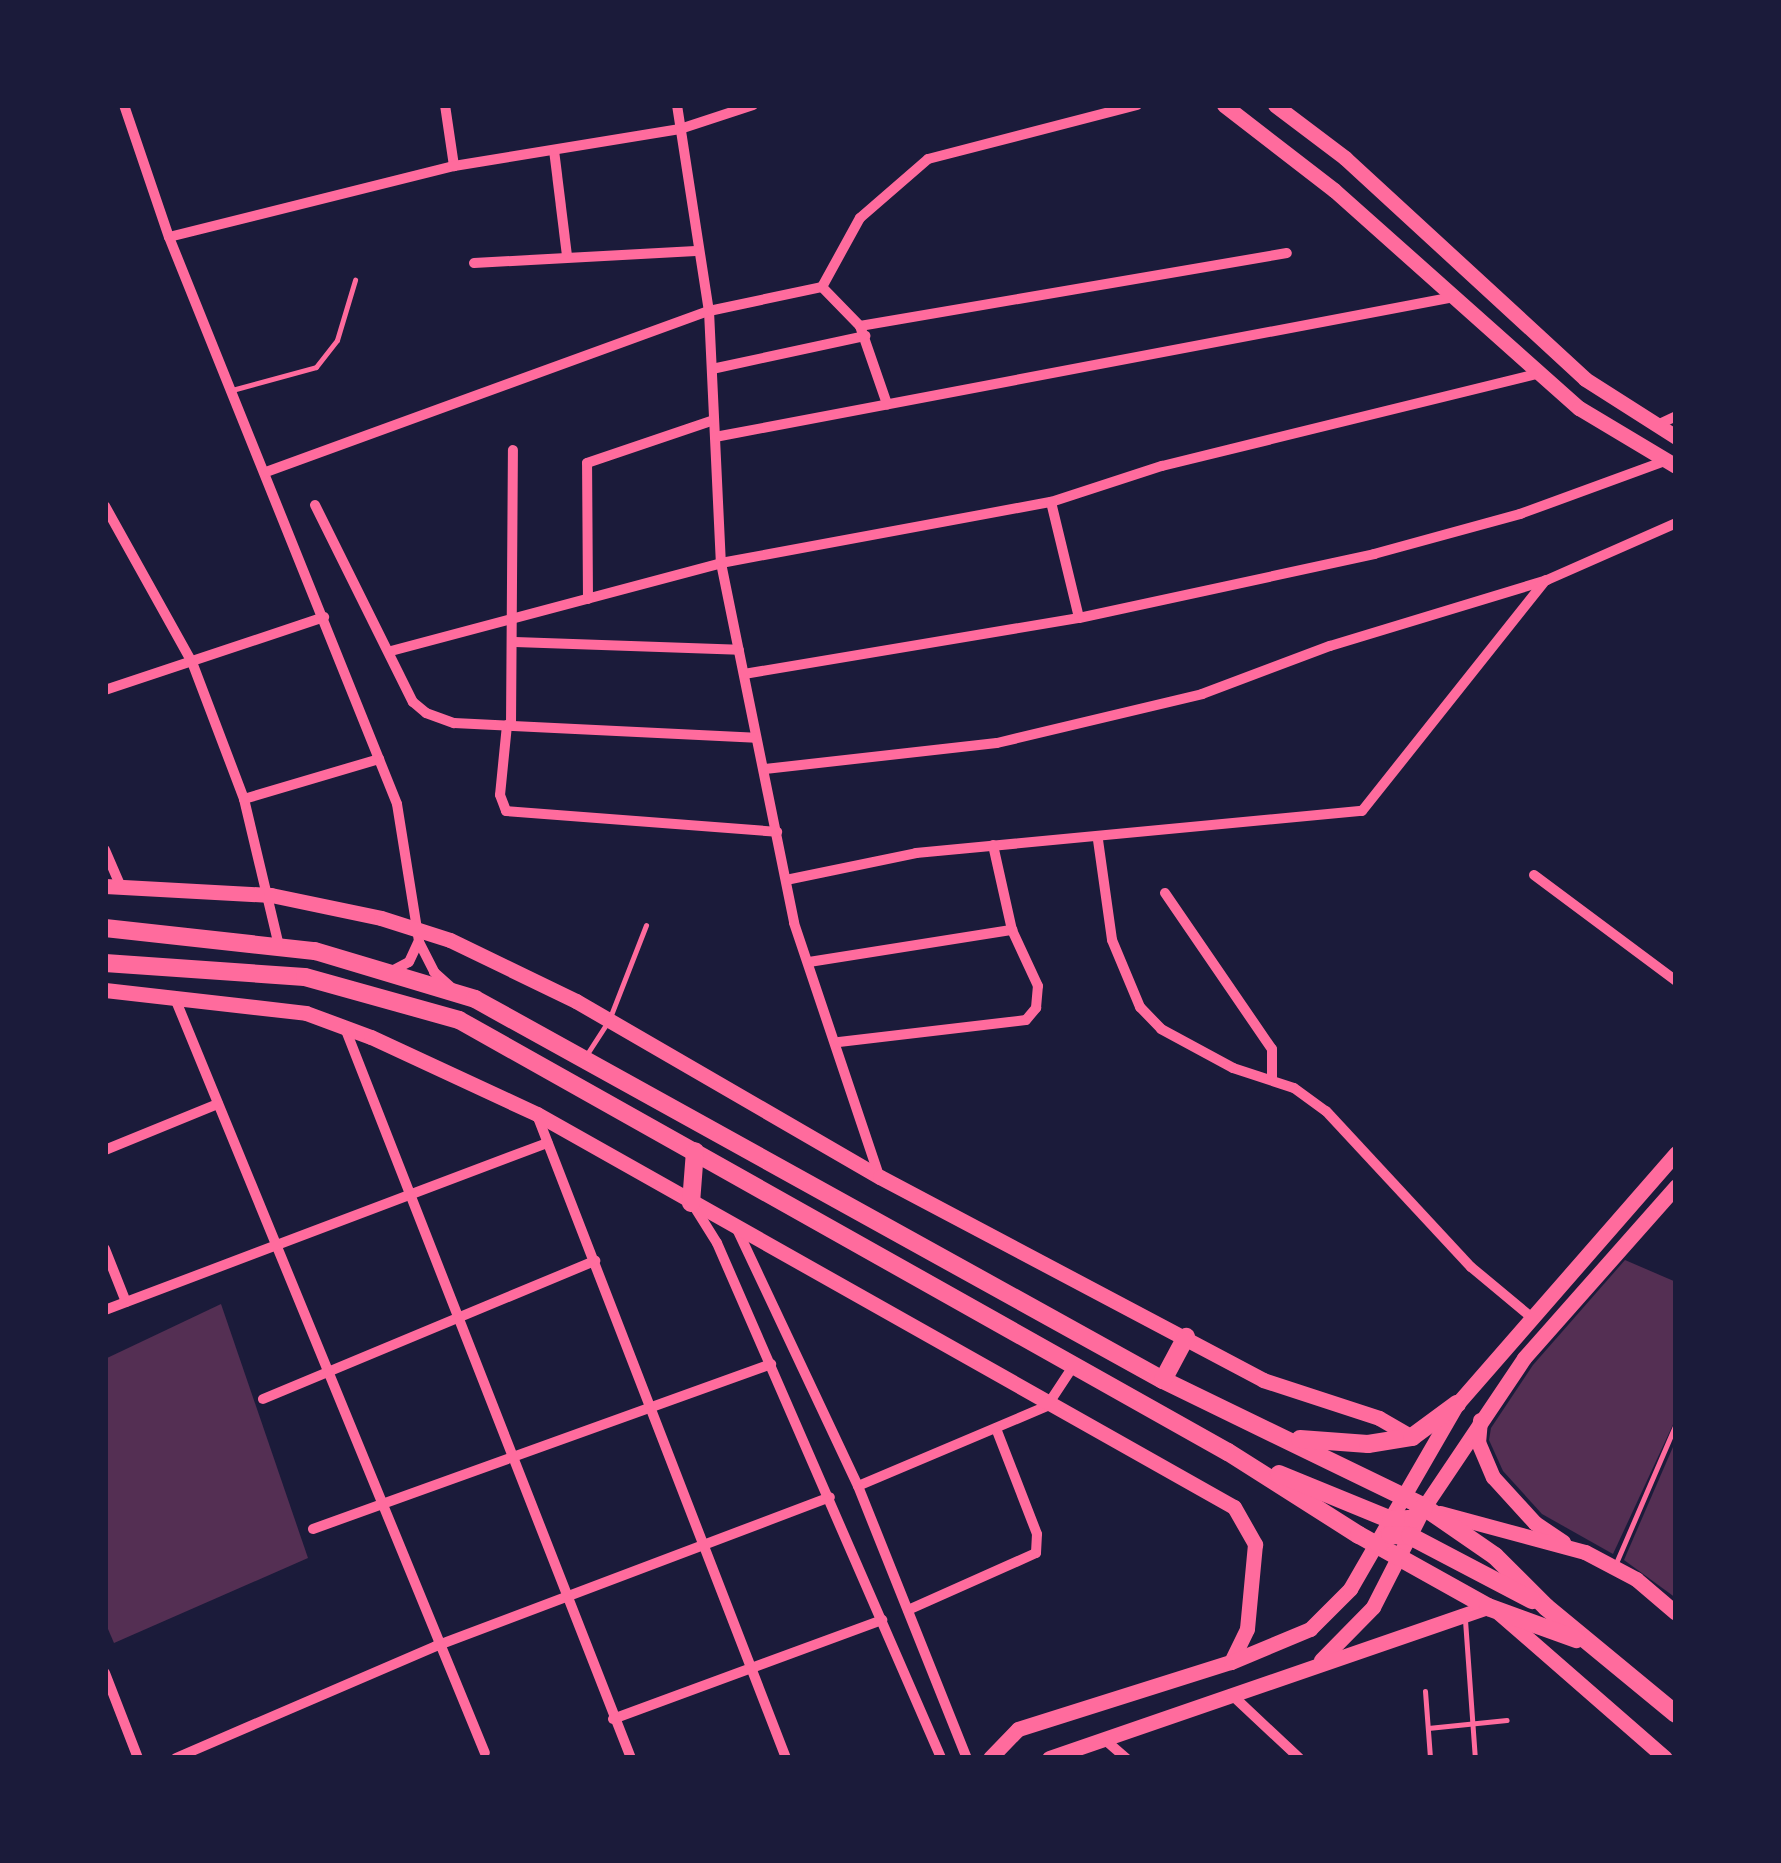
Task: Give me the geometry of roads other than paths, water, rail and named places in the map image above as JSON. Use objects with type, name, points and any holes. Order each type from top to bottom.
[{"type":"highway","points":[[105,928],[279,946],[389,973],[461,994],[585,1056],[1163,1380],[1401,1493],[1496,1556],[1546,1608],[1676,1714]]},
{"type":"highway","points":[[105,963],[305,977],[458,1020],[1228,1452],[1492,1609],[1591,1644]]},
{"type":"highway","points":[[692,1203],[695,1151]]},
{"type":"highway","points":[[1163,1380],[1186,1337]]},
{"type":"highway","points":[[1225,1411],[1318,1442],[1412,1436],[1435,1426],[1457,1404]]},
{"type":"highway","points":[[1228,1452],[1391,1520],[1413,1519],[1424,1507]]},
{"type":"highway","points":[[1378,1544],[1390,1535],[1410,1536],[1546,1608]]},
{"type":"main road","points":[[1224,105],[1334,190],[1594,419],[1671,464]]},
{"type":"main road","points":[[1275,105],[1345,158],[1585,379],[1676,437]]},
{"type":"main road","points":[[113,886],[271,896],[418,935],[609,1020],[880,1177],[1291,1393],[1379,1418],[1412,1436]]},
{"type":"main road","points":[[105,990],[306,1013],[537,1114],[1245,1517],[1254,1544],[1254,1585],[1246,1629],[1231,1662]]},
{"type":"main road","points":[[990,1758],[1018,1729],[1231,1662],[1310,1629],[1350,1589],[1391,1520],[1401,1493],[1457,1404],[1676,1153]]},
{"type":"main road","points":[[1321,1660],[1373,1607],[1424,1507],[1481,1416],[1676,1186]]},
{"type":"main road","points":[[1481,1416],[1483,1460],[1510,1498],[1546,1532],[1615,1566],[1676,1613]]},
{"type":"main road","points":[[1424,1507],[1520,1539],[1585,1552]]},
{"type":"main road","points":[[1049,1758],[1321,1660],[1492,1609],[1665,1758]]},
{"type":"street","points":[[124,105],[169,238],[397,804],[418,935],[434,972],[461,994]]},
{"type":"street","points":[[446,105],[454,166]]},
{"type":"street","points":[[677,105],[696,251],[709,311],[721,563],[786,880],[880,1177]]},
{"type":"street","points":[[169,238],[454,166],[680,129],[753,105]]},
{"type":"street","points":[[266,472],[709,311],[822,286],[860,218],[928,159],[1137,105]]},
{"type":"street","points":[[554,150],[567,256]]},
{"type":"street","points":[[474,263],[696,251]]},
{"type":"street","points":[[712,369],[863,331],[1287,253]]},
{"type":"street","points":[[822,286],[863,331],[887,404]]},
{"type":"street","points":[[715,438],[1454,298]]},
{"type":"street","points":[[392,651],[721,563],[1051,502],[1162,466],[1541,373]]},
{"type":"street","points":[[1654,426],[1676,416]]},
{"type":"street","points":[[588,598],[586,463],[714,420]]},
{"type":"street","points":[[513,450],[516,618],[500,795],[506,811],[777,832]]},
{"type":"street","points":[[744,674],[1079,618],[1374,554],[1520,514],[1671,464]]},
{"type":"street","points":[[1051,502],[1079,618]]},
{"type":"street","points":[[315,505],[392,651],[412,702],[426,712],[454,723],[756,738]]},
{"type":"street","points":[[105,506],[192,662],[244,799],[271,896],[279,946]]},
{"type":"street","points":[[765,769],[997,743],[1202,694],[1330,646],[1547,580],[1676,523]]},
{"type":"street","points":[[786,880],[993,845],[1098,840],[1362,811],[1547,580]]},
{"type":"street","points":[[105,690],[324,618]]},
{"type":"street","points":[[515,642],[739,650]]},
{"type":"street","points":[[244,799],[379,759]]},
{"type":"street","points":[[1098,840],[1112,940],[1140,1006],[1160,1029],[1218,1060],[1272,1077],[1326,1111],[1471,1267],[1531,1317]]},
{"type":"street","points":[[839,1042],[1026,1020],[1036,1008],[1038,986],[1012,930],[993,845]]},
{"type":"street","points":[[105,850],[113,886]]},
{"type":"street","points":[[1534,875],[1676,981]]},
{"type":"street","points":[[1164,893],[1266,1038],[1272,1077]]},
{"type":"street","points":[[809,962],[1012,930]]},
{"type":"street","points":[[389,973],[409,962],[418,935]]},
{"type":"street","points":[[174,995],[436,1646],[484,1753]]},
{"type":"street","points":[[346,1028],[630,1758]]},
{"type":"street","points":[[105,1150],[218,1104]]},
{"type":"street","points":[[537,1114],[786,1758]]},
{"type":"street","points":[[105,1310],[548,1143]]},
{"type":"street","points":[[692,1203],[717,1243],[940,1758]]},
{"type":"street","points":[[737,1229],[858,1486],[966,1758]]},
{"type":"street","points":[[105,1249],[126,1302]]},
{"type":"street","points":[[263,1399],[595,1261]]},
{"type":"street","points":[[313,1529],[650,1402],[771,1364]]},
{"type":"street","points":[[858,1486],[1048,1406],[1074,1365]]},
{"type":"street","points":[[908,1610],[1036,1553],[1037,1534],[997,1430]]},
{"type":"street","points":[[176,1758],[436,1646],[830,1497]]},
{"type":"street","points":[[613,1719],[882,1620]]},
{"type":"street","points":[[105,1673],[136,1757]]},
{"type":"street","points":[[1232,1694],[1300,1758]]},
{"type":"street","points":[[1104,1739],[1126,1758]]},
{"type":"lane","points":[[232,390],[316,367],[337,340],[355,280]]},
{"type":"lane","points":[[585,1056],[609,1020],[646,926]]},
{"type":"lane","points":[[1615,1566],[1676,1424]]},
{"type":"lane","points":[[1465,1620],[1475,1758]]},
{"type":"lane","points":[[1425,1691],[1430,1758]]},
{"type":"lane","points":[[1428,1728],[1508,1720]]}]
